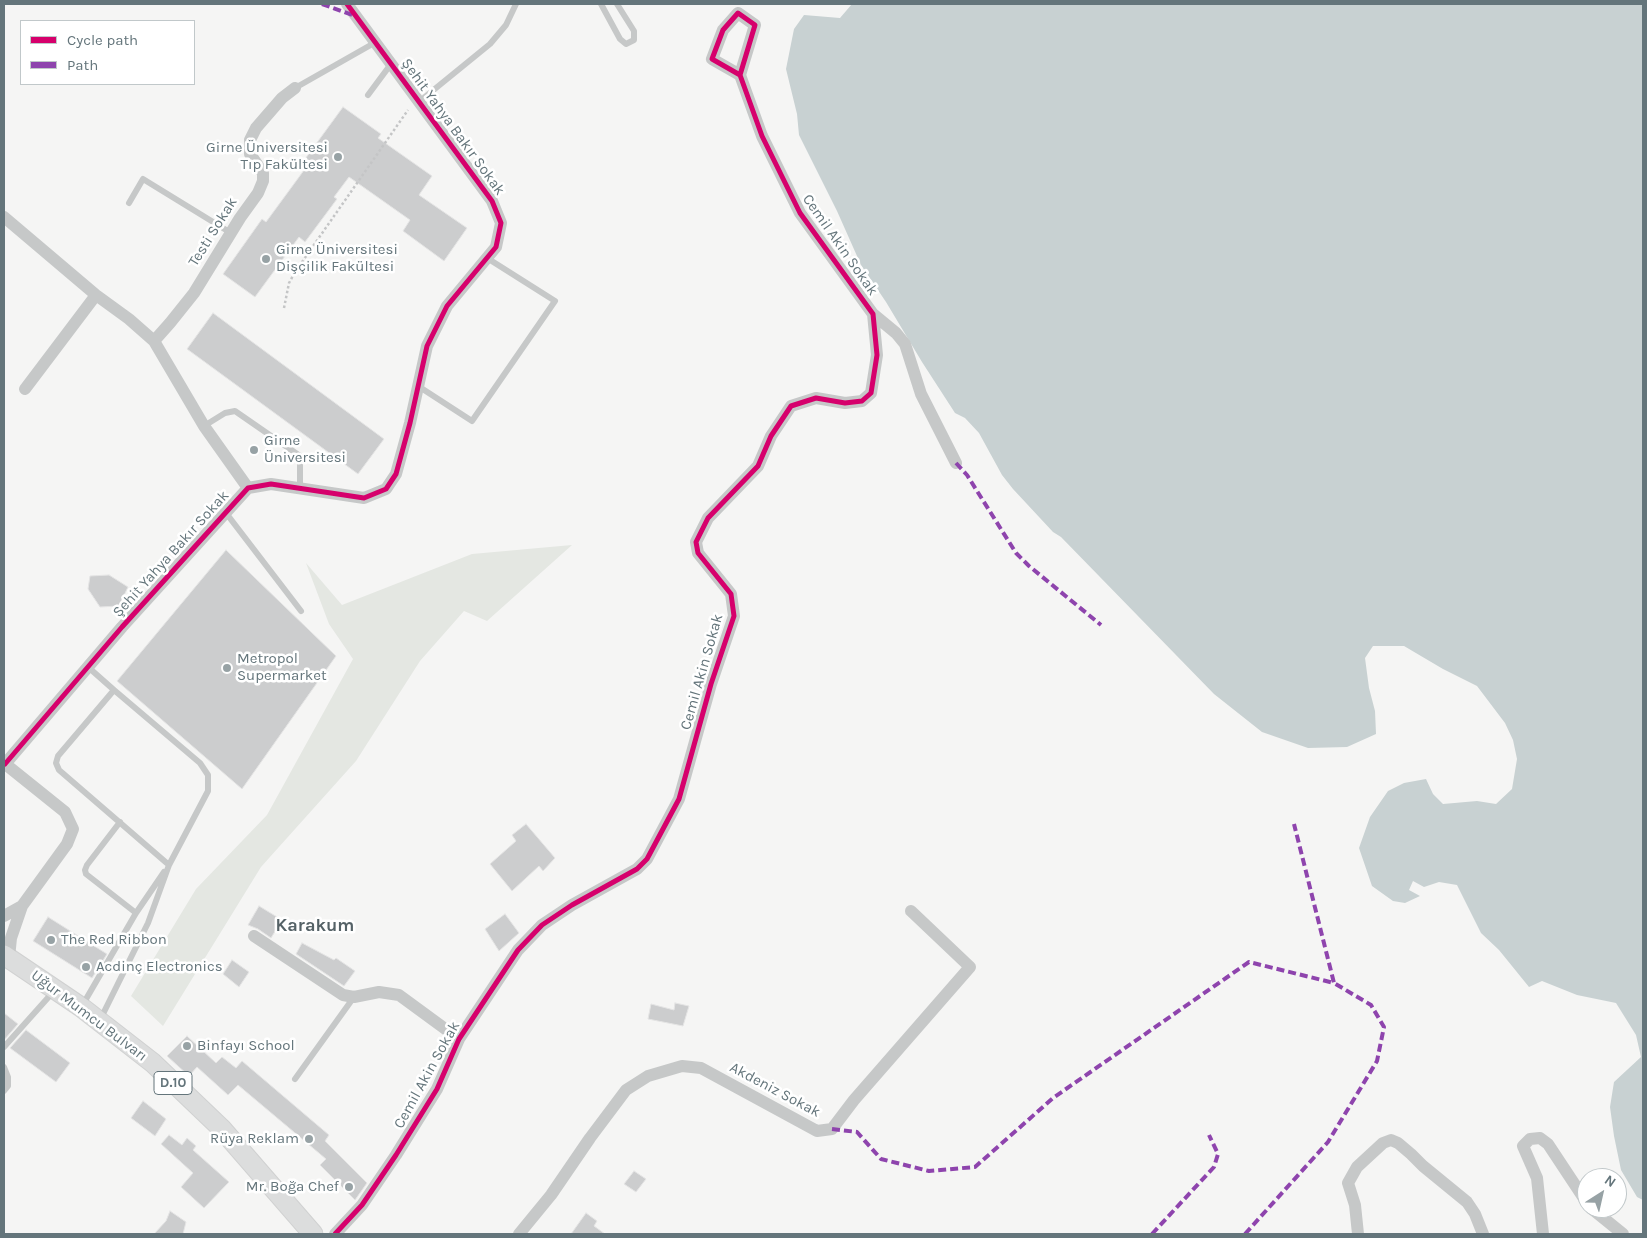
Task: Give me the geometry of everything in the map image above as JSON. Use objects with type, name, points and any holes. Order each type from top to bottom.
[{"type":"main road","name":"Uğur Mumcu Bulvarı","points":[[6,957],[81,1007],[153,1063],[221,1128],[313,1234]]},
{"type":"street","name":"Şehit Yahya Bakır Sokak","points":[[22,906],[67,844],[73,829],[65,812],[4,764],[122,627],[248,488],[271,484],[364,498],[386,489],[396,474],[428,346],[447,306],[496,247],[500,222],[492,200],[347,4]]},
{"type":"street","points":[[738,12],[755,24],[740,75],[712,58],[723,30],[738,12]]},
{"type":"street","name":"Cemil Akin Sokak","points":[[335,1234],[362,1205],[396,1155],[437,1089],[459,1039],[518,950],[542,925],[572,904],[638,869],[646,859],[679,799],[711,684],[734,616],[731,594],[698,552],[696,542],[708,518],[758,466],[771,436],[791,406],[816,398],[845,403],[862,401],[871,393],[877,355],[873,314],[800,214],[762,136],[740,75]]},
{"type":"street","name":"Testi Sokak","points":[[154,341],[194,292],[264,181],[263,174],[250,154],[250,140],[256,128],[282,98],[295,88]]},
{"type":"street","points":[[4,217],[96,295],[129,319],[154,341],[204,426],[248,488]]},
{"type":"street","points":[[25,389],[96,295]]},
{"type":"street","points":[[873,314],[896,333],[905,344],[921,394],[956,463]]},
{"type":"street","points":[[4,916],[22,906]]},
{"type":"street","points":[[6,957],[22,906]]},
{"type":"street","name":"Akdeniz Sokak","points":[[519,1234],[551,1195],[626,1090],[648,1076],[682,1066],[701,1068],[817,1131],[832,1130],[854,1100],[970,968],[911,911]]},
{"type":"street","points":[[254,936],[343,995],[354,997],[379,992],[399,995],[459,1039]]},
{"type":"street","points":[[1543,1234],[1537,1178],[1523,1146],[1530,1139],[1540,1138],[1548,1144],[1577,1188]]},
{"type":"street","points":[[1358,1234],[1355,1205],[1348,1183],[1357,1167],[1383,1143],[1391,1140],[1398,1143],[1467,1202],[1475,1214],[1483,1234]]},
{"type":"street","points":[[1604,1218],[1624,1234]]},
{"type":"lane","points":[[418,99],[490,44],[506,25],[516,4]]},
{"type":"lane","points":[[601,4],[620,39],[626,44],[634,40],[634,31],[617,4]]},
{"type":"lane","points":[[295,88],[376,42]]},
{"type":"lane","points":[[368,95],[391,63]]},
{"type":"lane","points":[[129,202],[143,179],[231,233]]},
{"type":"lane","points":[[418,386],[472,421],[555,301],[488,258]]},
{"type":"lane","points":[[204,426],[225,412],[236,411],[300,456],[300,488]]},
{"type":"lane","points":[[226,513],[301,611]]},
{"type":"lane","points":[[88,667],[200,763],[208,775],[208,791],[170,865],[148,924],[100,1022]]},
{"type":"lane","points":[[114,690],[58,756],[56,764],[59,770],[170,865]]},
{"type":"lane","points":[[120,822],[85,870],[86,874],[136,913]]},
{"type":"lane","points":[[81,1007],[136,913],[170,865]]},
{"type":"lane","points":[[4,1047],[55,990]]},
{"type":"lane","points":[[295,1079],[354,997]]},
{"type":"lane","points":[[4,1067],[8,1077],[8,1086],[4,1091]]},
{"type":"path","points":[[284,308],[289,283],[295,272],[418,99]]},
{"type":"shaded area","points":[[852,4],[1643,4],[1643,1200],[1637,1197],[1627,1180],[1627,1168],[1621,1168],[1610,1107],[1614,1082],[1641,1057],[1636,1035],[1616,1003],[1577,995],[1542,981],[1529,987],[1499,950],[1481,933],[1457,885],[1439,882],[1424,887],[1413,881],[1409,890],[1420,896],[1405,903],[1393,901],[1372,886],[1359,848],[1370,817],[1388,791],[1404,783],[1426,779],[1433,794],[1443,804],[1477,801],[1496,804],[1512,789],[1517,759],[1513,740],[1505,723],[1477,686],[1404,646],[1373,646],[1365,658],[1369,688],[1375,711],[1376,734],[1347,747],[1308,748],[1262,732],[1214,694],[1061,537],[1053,532],[1002,475],[979,433],[965,418],[955,413],[922,362],[861,265],[837,211],[799,135],[797,114],[786,69],[794,29],[804,15],[840,18]]},
{"type":"shaded area","points":[[572,545],[487,621],[464,611],[420,661],[356,761],[261,867],[163,1026],[131,996],[196,889],[267,815],[353,659],[329,624],[306,563],[342,605],[472,554]]},
{"type":"building","points":[[343,107],[381,134],[378,138],[432,176],[419,195],[467,228],[444,261],[403,231],[410,220],[349,177],[334,197],[337,199],[305,242],[299,237],[255,297],[223,274],[262,219],[266,222],[310,162],[305,159]]},
{"type":"building","points":[[213,313],[384,439],[358,474],[187,349]]},
{"type":"building","name":"Metropol Supermarket","points":[[226,550],[336,656],[242,789],[117,681]]},
{"type":"building","points":[[109,575],[128,587],[119,606],[100,607],[88,589],[90,576]]},
{"type":"building","points":[[526,824],[555,858],[543,871],[539,866],[512,891],[490,864],[516,841],[512,835]]},
{"type":"building","points":[[259,906],[282,920],[271,938],[248,925]]},
{"type":"building","points":[[505,914],[519,933],[499,951],[485,929]]},
{"type":"building","points":[[48,917],[107,954],[92,978],[33,941]]},
{"type":"building","points":[[302,943],[334,960],[336,958],[355,971],[344,986],[296,954]]},
{"type":"building","points":[[232,960],[249,972],[239,987],[223,974]]},
{"type":"building","points":[[675,1003],[689,1006],[683,1026],[648,1019],[651,1004],[674,1010]]},
{"type":"building","points":[[4,1013],[18,1024],[4,1040]]},
{"type":"building","points":[[26,1030],[70,1063],[56,1082],[10,1048]]},
{"type":"building","points":[[187,1036],[216,1063],[222,1057],[236,1068],[242,1061],[329,1135],[325,1141],[367,1183],[355,1200],[320,1165],[326,1159],[238,1085],[228,1095],[197,1067],[189,1076],[167,1056]]},
{"type":"building","points":[[143,1101],[166,1119],[155,1136],[131,1118]]},
{"type":"building","points":[[169,1135],[182,1145],[187,1138],[196,1146],[193,1150],[229,1182],[204,1208],[181,1187],[193,1173],[161,1144]]},
{"type":"building","points":[[634,1171],[646,1179],[636,1192],[624,1184]]},
{"type":"building","points":[[170,1211],[186,1222],[183,1234],[154,1234],[166,1221]]},
{"type":"building","points":[[586,1213],[597,1221],[594,1226],[605,1234],[571,1234]]},
{"type":"marked path","points":[[322,4],[355,16]]},
{"type":"marked path","points":[[956,463],[967,475],[1016,553],[1029,566],[1101,625]]},
{"type":"marked path","points":[[832,1129],[857,1132],[881,1159],[929,1171],[975,1167],[1053,1098],[1249,962],[1334,983],[1294,824]]},
{"type":"marked path","points":[[1245,1234],[1328,1142],[1377,1061],[1384,1027],[1371,1005],[1334,983]]},
{"type":"marked path","points":[[1152,1234],[1214,1167],[1218,1154],[1209,1135]]},
{"type":"cycle path","points":[[4,763],[122,627],[248,488],[271,484],[364,498],[386,489],[396,474],[410,423],[427,346],[447,306],[496,247],[501,223],[492,201],[347,4]]},
{"type":"cycle path","points":[[335,1234],[362,1205],[396,1155],[437,1089],[459,1039],[518,950],[542,925],[572,905],[637,869],[647,859],[679,799],[711,684],[734,616],[731,594],[698,553],[696,542],[708,518],[758,466],[771,436],[791,406],[816,398],[845,403],[862,401],[871,393],[877,355],[873,314],[800,213],[762,136],[740,75],[755,25],[738,13],[723,30],[712,59],[740,75]]},
{"type":"place","name":"Girne Üniversitesi Tıp Fakültesi","points":[[338,157]]},
{"type":"place","name":"Girne Üniversitesi Dişçilik Fakültesi","points":[[266,259]]},
{"type":"place","name":"Girne Üniversitesi","points":[[254,450]]},
{"type":"place","name":"Metropol Supermarket","points":[[227,668]]},
{"type":"place","name":"The Red Ribbon","points":[[51,940]]},
{"type":"place","name":"Acdinç Electronics","points":[[86,967]]},
{"type":"place","name":"Binfayı School","points":[[187,1046]]},
{"type":"place","name":"Rüya Reklam","points":[[309,1139]]},
{"type":"place","name":"Mr. Boğa Chef","points":[[349,1187]]},
{"type":"district","name":"Karakum","points":[[315,926]]}]
